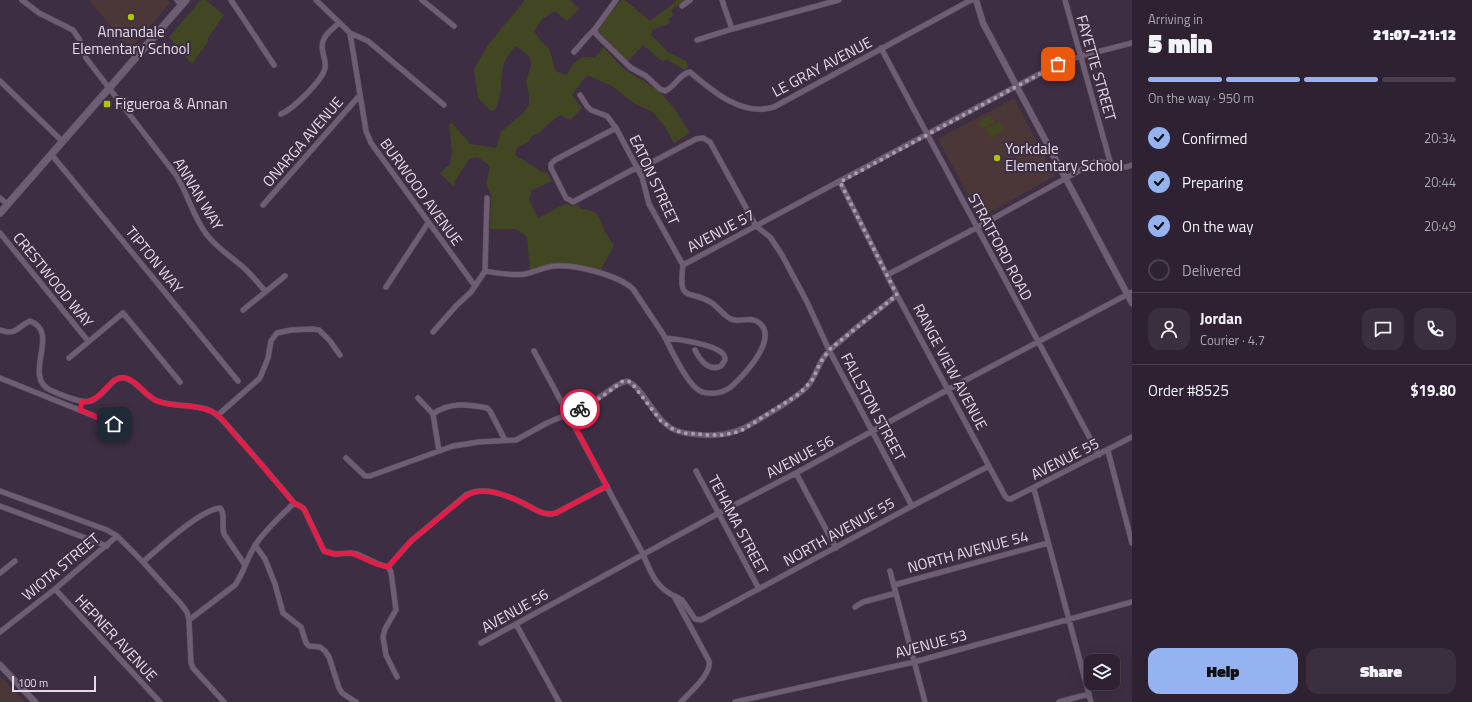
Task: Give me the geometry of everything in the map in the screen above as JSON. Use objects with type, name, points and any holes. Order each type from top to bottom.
[{"type":"main road","points":[[0,213],[182,2]]},
{"type":"street","name":"ANNAN WAY","points":[[22,0],[39,14],[73,30],[79,39],[86,58],[176,175],[184,188],[194,213],[206,234],[225,254],[245,269],[265,292]]},
{"type":"street","points":[[231,0],[274,65]]},
{"type":"street","points":[[316,0],[350,34],[368,41],[444,105]]},
{"type":"street","points":[[422,0],[454,26]]},
{"type":"street","points":[[574,52],[595,29],[616,0]]},
{"type":"street","points":[[682,6],[690,0]]},
{"type":"street","points":[[722,0],[732,29]]},
{"type":"street","points":[[697,40],[839,0]]},
{"type":"street","name":"LE GRAY AVENUE","points":[[595,29],[596,34],[631,68],[646,76],[660,89],[665,91],[682,76],[690,72],[714,92],[751,109],[762,109],[774,107],[971,0]]},
{"type":"street","points":[[976,0],[983,23],[1066,179],[1130,293],[1132,303]]},
{"type":"street","name":"FAYETTE STREET","points":[[1065,0],[1111,165]]},
{"type":"street","points":[[281,114],[288,111],[298,103],[325,69],[321,46],[324,37],[339,23]]},
{"type":"street","name":"BURWOOD AVENUE","points":[[350,34],[366,131],[371,143],[475,286]]},
{"type":"street","name":"AVENUE 57","points":[[485,271],[524,274],[554,266],[562,266],[588,270],[619,279],[627,283],[633,288],[665,338],[678,364],[694,386],[705,392],[722,392],[728,389],[756,359],[763,347],[764,331],[757,321],[731,319],[713,304],[698,297],[691,296],[683,290],[681,285],[682,265],[840,182],[1058,64],[1081,56],[1132,43]]},
{"type":"street","name":"STRATFORD ROAD","points":[[881,48],[976,228],[1099,455]]},
{"type":"street","points":[[0,81],[62,141]]},
{"type":"street","name":"ONARGA AVENUE","points":[[263,205],[360,95]]},
{"type":"street","name":"EATON STREET","points":[[580,95],[591,110],[607,116],[616,128],[645,184],[646,197],[649,204],[682,265]]},
{"type":"street","points":[[616,128],[555,160],[551,164],[551,168],[566,198],[573,202],[638,169]]},
{"type":"street","name":"FALLSTON STREET","points":[[638,169],[696,139],[703,138],[710,142],[756,226],[770,237],[782,255],[808,304],[829,350],[912,506]]},
{"type":"street","name":"TIPTON WAY","points":[[51,154],[238,382]]},
{"type":"street","points":[[887,275],[1095,162],[1102,161],[1118,168],[1125,168],[1132,165]]},
{"type":"street","name":"RANGE VIEW AVENUE","points":[[840,182],[897,295],[949,389],[1005,496],[1008,499]]},
{"type":"street","points":[[0,198],[7,204]]},
{"type":"street","points":[[433,332],[475,286],[485,271],[487,198]]},
{"type":"street","points":[[386,286],[428,223]]},
{"type":"street","name":"CRESTWOOD WAY","points":[[0,233],[88,341]]},
{"type":"street","points":[[243,310],[285,276]]},
{"type":"street","name":"AVENUE 56","points":[[481,643],[719,513],[796,474],[949,389],[1130,293]]},
{"type":"street","points":[[346,458],[365,476],[370,476],[466,443],[516,440],[547,423],[594,401],[623,381],[631,382],[660,420],[674,430],[700,435],[731,434],[744,429],[799,394],[813,379],[820,363],[829,350],[897,295]]},
{"type":"street","points":[[69,358],[123,313],[180,382]]},
{"type":"street","points":[[0,330],[11,332],[16,331],[26,323],[30,322],[34,323],[42,332],[43,338],[39,372],[43,384],[48,389],[82,402],[93,401],[114,380],[126,378],[131,380],[157,401],[203,408],[218,415],[294,503],[304,509],[324,551],[334,554],[351,553],[376,564],[388,567],[391,572],[396,610],[385,629],[384,636],[386,655],[397,677]]},
{"type":"street","points":[[218,415],[260,378],[268,358],[271,341],[277,333],[291,330],[319,330],[340,354]]},
{"type":"street","points":[[665,338],[687,341],[713,348],[721,351],[725,360],[720,366],[713,368],[706,365],[695,350]]},
{"type":"street","points":[[534,351],[643,554],[653,578],[659,586],[674,596],[709,661],[710,666],[706,674],[681,702]]},
{"type":"street","points":[[0,378],[114,424]]},
{"type":"street","points":[[418,398],[432,414],[438,452]]},
{"type":"street","points":[[80,410],[82,402]]},
{"type":"street","points":[[432,414],[443,408],[454,405],[480,406],[486,408],[490,411],[505,440]]},
{"type":"street","name":"AVENUE 55","points":[[1008,499],[1034,489],[1132,437]]},
{"type":"street","points":[[1108,450],[1132,542]]},
{"type":"street","name":"NORTH AVENUE 55","points":[[674,596],[682,600],[695,619],[701,620],[989,466]]},
{"type":"street","name":"TEHAMA STREET","points":[[696,471],[759,590]]},
{"type":"street","points":[[796,474],[836,548]]},
{"type":"street","points":[[388,567],[411,541],[472,492],[479,491],[498,494],[520,502],[539,512],[551,514],[556,513],[607,486]]},
{"type":"street","points":[[1034,489],[1091,702]]},
{"type":"street","points":[[0,491],[107,530],[117,536],[143,562],[187,612],[189,620],[191,663],[193,668],[223,702]]},
{"type":"street","points":[[189,620],[235,585],[240,579],[255,545],[264,533],[294,503]]},
{"type":"street","points":[[0,506],[107,546]]},
{"type":"street","points":[[143,562],[186,526],[205,513],[215,508],[220,508],[223,512],[224,534],[246,565]]},
{"type":"street","name":"WIOTA STREET","points":[[0,632],[55,589],[117,536]]},
{"type":"street","name":"NORTH AVENUE 54","points":[[894,585],[1048,543]]},
{"type":"street","points":[[255,545],[265,559],[275,584],[283,613],[301,627],[306,644],[309,646],[320,647],[325,651],[329,657],[342,693],[356,702]]},
{"type":"street","points":[[0,573],[16,561]]},
{"type":"street","points":[[890,571],[925,702]]},
{"type":"street","name":"HEPNER AVENUE","points":[[55,589],[160,702]]},
{"type":"street","name":"NORTH AVENUE 54","points":[[855,606],[863,602],[896,593]]},
{"type":"street","name":"AVENUE 53","points":[[735,702],[757,699],[914,662],[1132,602]]},
{"type":"street","points":[[516,624],[559,702]]},
{"type":"street","points":[[0,665],[35,702]]},
{"type":"street","points":[[1059,702],[1089,694]]},
{"type":"shaded area","name":"Annandale Elementary School","points":[[89,0],[167,0],[170,3],[130,49]]},
{"type":"shaded area","name":"Yorkdale Elementary School","points":[[1014,98],[1055,176],[980,218],[938,139]]},
{"type":"shaded area","points":[[0,676],[25,702],[0,702]]},
{"type":"green space","points":[[201,0],[206,0],[224,15],[208,38],[208,42],[192,64],[169,37]]},
{"type":"green space","points":[[525,0],[570,0],[579,9],[567,21],[555,11],[542,19],[534,31],[550,50],[555,71],[566,75],[578,60],[585,57],[595,58],[603,47],[626,71],[661,93],[674,108],[690,133],[674,143],[665,127],[653,112],[635,104],[612,86],[587,75],[572,95],[582,108],[570,120],[560,115],[541,132],[532,136],[529,141],[517,148],[515,155],[542,172],[547,172],[552,181],[532,190],[529,199],[538,218],[565,204],[575,206],[578,204],[581,209],[592,211],[598,215],[614,246],[600,271],[572,265],[530,270],[527,237],[516,229],[490,229],[491,195],[486,185],[490,166],[478,157],[469,159],[455,181],[454,187],[440,173],[450,164],[452,151],[449,124],[452,123],[470,144],[496,148],[501,132],[524,112],[529,105],[529,95],[526,81],[531,66],[530,57],[516,46],[504,63],[499,101],[495,110],[491,111],[478,98],[474,69],[488,45]]},
{"type":"green space","points":[[621,0],[625,0],[650,21],[676,0],[686,0],[671,11],[674,15],[669,18],[670,23],[652,30],[651,35],[668,52],[686,61],[688,67],[685,70],[666,59],[663,62],[643,45],[627,62],[598,32],[601,25]]},
{"type":"green space","points":[[991,115],[995,122],[982,129],[978,122]]},
{"type":"green space","points":[[1000,122],[1004,130],[990,138],[986,129]]},
{"type":"way so far","points":[[580,409],[600,398],[623,381],[627,381],[631,382],[660,420],[674,430],[684,433],[723,435],[731,434],[744,429],[799,394],[813,379],[820,363],[829,350],[897,295],[840,182],[1058,64]]},
{"type":"place","name":"Annandale Elementary School","points":[[131,17]]},
{"type":"place","name":"Figueroa & Annan","points":[[107,104]]},
{"type":"place","name":"Yorkdale Elementary School","points":[[997,158]]},
{"type":"route","points":[[114,424],[80,410],[82,402],[93,401],[114,380],[120,378],[131,380],[157,401],[190,405],[212,411],[218,415],[294,503],[304,509],[324,551],[334,554],[357,554],[376,564],[388,567],[411,541],[472,492],[479,491],[498,494],[520,502],[539,512],[551,514],[556,513],[607,486],[568,414],[580,409]]}]
